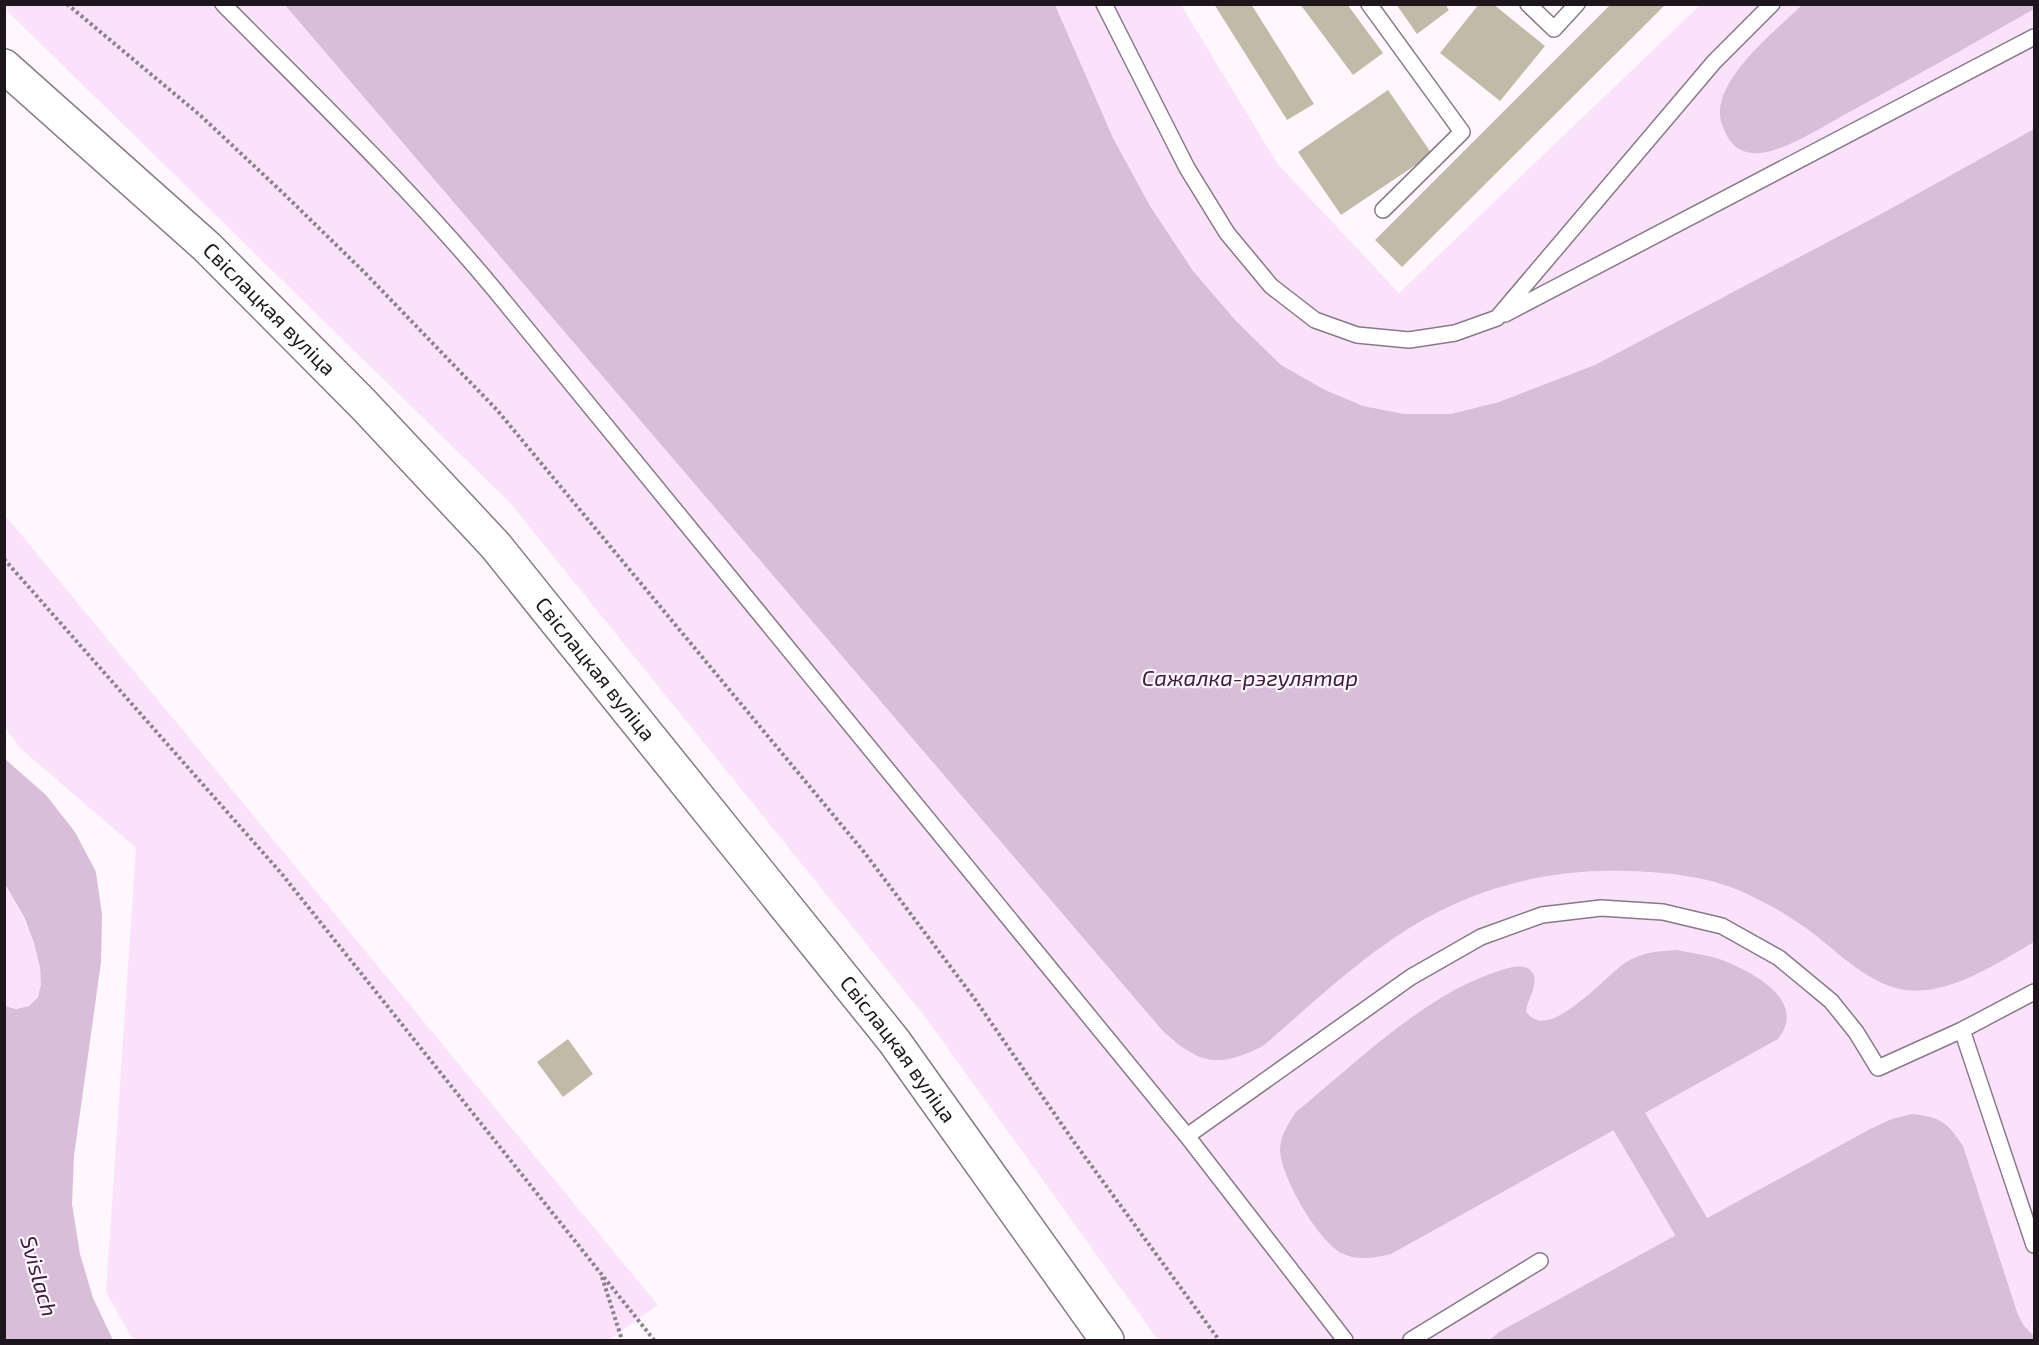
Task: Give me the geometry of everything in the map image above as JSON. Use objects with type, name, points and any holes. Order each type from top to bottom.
[{"type":"main road","name":"Свіслацкая вуліца","points":[[5,67],[207,247],[364,405],[495,545],[894,1041],[1107,1341]]},
{"type":"lane","points":[[223,4],[446,231],[1187,1137],[1345,1341]]},
{"type":"lane","points":[[1104,4],[1187,168],[1227,233],[1271,286],[1315,320],[1357,335],[1409,340],[1455,333],[1497,318],[2034,37]]},
{"type":"lane","points":[[1369,4],[1462,132],[1383,210]]},
{"type":"lane","points":[[1528,4],[1554,29],[1577,4]]},
{"type":"lane","points":[[1497,318],[1714,62],[1772,4]]},
{"type":"lane","points":[[1187,1137],[1411,977],[1481,937],[1542,915],[1611,908],[1663,912],[1722,926],[1779,958],[1831,1001],[1856,1032],[1878,1068],[1962,1030],[2034,992]]},
{"type":"lane","points":[[1962,1030],[2034,1245]]},
{"type":"lane","points":[[1411,1341],[1540,1261]]},
{"type":"path","points":[[68,4],[201,116],[243,155],[365,273],[497,410],[864,852],[974,998],[1074,1142],[1219,1341]]},
{"type":"path","points":[[4,559],[281,873],[654,1341]]},
{"type":"path","points":[[601,1274],[622,1341]]},
{"type":"shaded area","points":[[4,5],[1181,5],[1277,163],[1399,293],[1700,5],[2034,5],[2034,1340],[1158,1340],[926,1018],[511,504],[5,9]]},
{"type":"shaded area","points":[[4,515],[658,1305],[609,1340],[133,1340],[106,1292],[136,848],[21,749],[5,728]]},
{"type":"shaded area","points":[[4,884],[26,925],[39,959],[40,990],[34,1001],[20,1008],[5,1006]]},
{"type":"water","points":[[2034,4],[2034,9],[1784,147],[1761,153],[1741,150],[1731,142],[1722,124],[1720,108],[1725,92],[1734,75],[1747,59],[1802,5]]},
{"type":"water","name":"Сажалка-рэгулятар","points":[[285,5],[1055,5],[1113,138],[1150,206],[1193,271],[1236,321],[1281,365],[1325,390],[1363,406],[1404,414],[1451,414],[1499,402],[1595,365],[1881,214],[2034,129],[2034,942],[1987,969],[1952,984],[1917,991],[1900,989],[1862,972],[1783,913],[1751,896],[1715,882],[1657,872],[1570,873],[1542,877],[1488,891],[1436,913],[1372,954],[1263,1046],[1233,1058],[1221,1060],[1198,1056],[1162,1030]]},
{"type":"water","name":"Svislach","points":[[5,759],[46,795],[75,832],[96,872],[102,915],[101,962],[74,1156],[72,1204],[80,1254],[93,1298],[113,1340],[6,1340],[5,1337],[5,1006],[16,1009],[29,1006],[38,997],[41,984],[40,967],[34,943],[24,917],[5,884]]},
{"type":"water","points":[[1677,950],[1706,955],[1735,965],[1773,990],[1782,1000],[1786,1012],[1785,1025],[1778,1039],[1391,1254],[1366,1258],[1347,1256],[1321,1235],[1293,1191],[1282,1162],[1281,1140],[1296,1112],[1368,1051],[1393,1031],[1447,995],[1474,980],[1505,969],[1526,967],[1532,972],[1535,981],[1526,1011],[1536,1020],[1548,1020],[1577,1004],[1628,961],[1646,954]]},
{"type":"water","points":[[1912,1114],[1942,1122],[1963,1146],[2018,1315],[2024,1326],[2034,1336],[2034,1340],[1490,1340],[1499,1332],[1872,1128],[1892,1119]]},
{"type":"building","points":[[1214,4],[1251,4],[1314,104],[1287,120]]},
{"type":"building","points":[[1300,4],[1347,4],[1383,53],[1353,75]]},
{"type":"building","points":[[1396,4],[1445,4],[1449,10],[1417,34]]},
{"type":"building","points":[[1479,4],[1493,4],[1545,46],[1500,101],[1440,53]]},
{"type":"building","points":[[1611,4],[1666,4],[1402,267],[1375,240]]},
{"type":"building","points":[[1388,90],[1432,154],[1341,215],[1298,152]]},
{"type":"building","points":[[568,1039],[593,1074],[563,1097],[537,1062]]},
{"type":"waterway","points":[[1629,1121],[1692,1228]]}]
